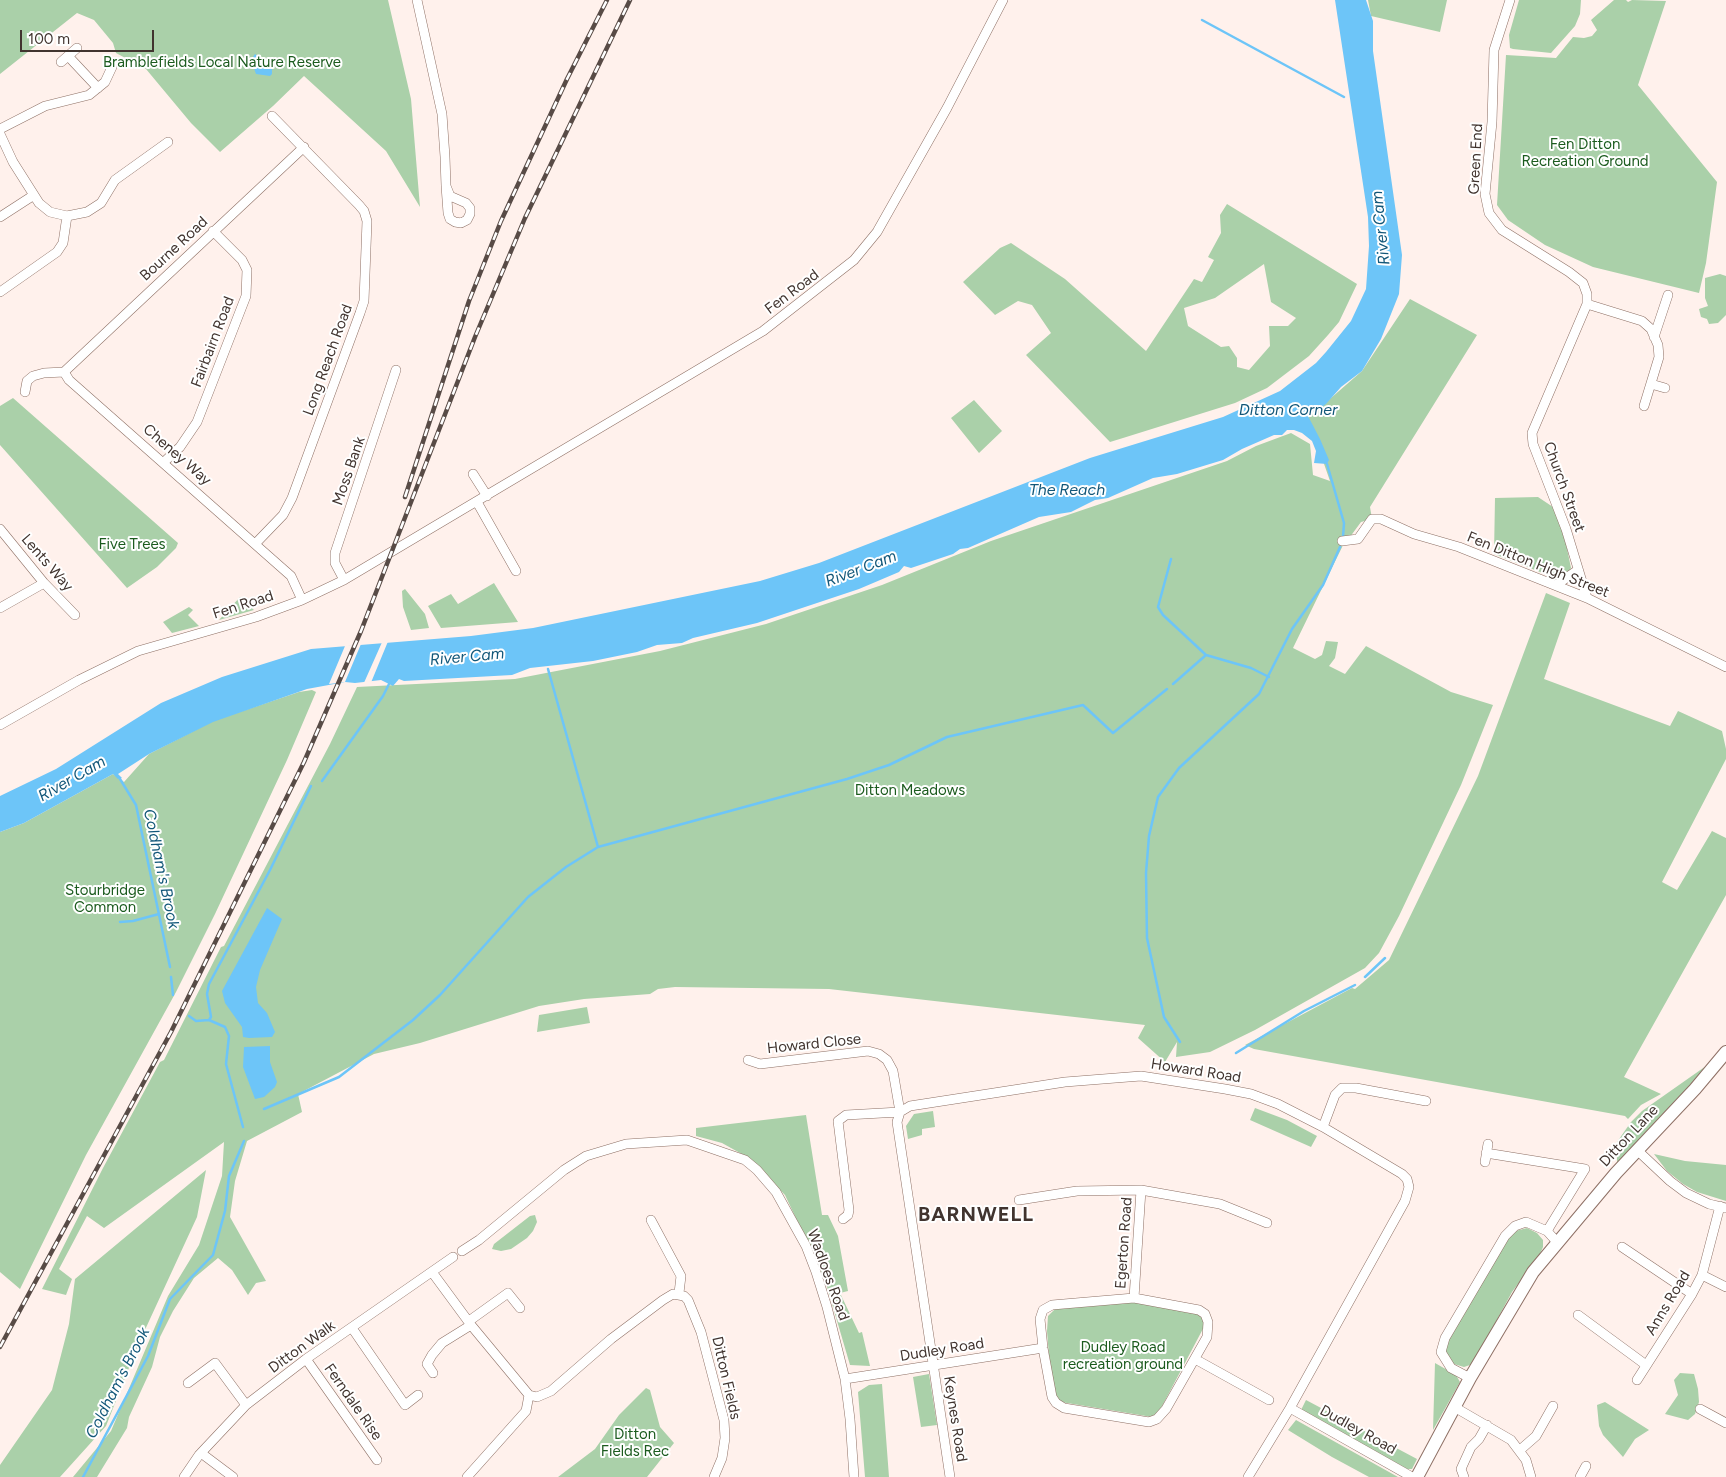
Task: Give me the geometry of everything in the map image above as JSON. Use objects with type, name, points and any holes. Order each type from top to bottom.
[{"type":"main road","name":"Ditton Lane","points":[[1417,1477],[1456,1408],[1470,1378],[1533,1272],[1637,1150],[1695,1089],[1726,1052]]},
{"type":"street","points":[[417,0],[442,114],[446,186],[448,212],[450,219],[455,222],[467,220],[470,208],[460,200],[450,196],[446,186]]},
{"type":"street","name":"Fen Road","points":[[0,725],[79,680],[138,651],[237,623],[302,600],[344,580],[393,549],[478,502],[763,331],[854,260],[888,216],[1003,0]]},
{"type":"street","name":"Green End","points":[[1510,0],[1494,50],[1492,122],[1485,194],[1489,213],[1502,230],[1583,283],[1587,304]]},
{"type":"street","points":[[77,48],[65,59],[98,88]]},
{"type":"street","points":[[0,129],[45,106],[88,95],[105,82],[112,66]]},
{"type":"street","name":"Long Reach Road","points":[[256,543],[283,515],[292,498],[364,301],[367,221],[364,211],[272,116]]},
{"type":"street","points":[[0,134],[13,162],[34,196],[50,212],[67,216],[87,212],[101,203],[115,180],[168,142]]},
{"type":"street","name":"Bourne Road","points":[[64,372],[304,147]]},
{"type":"street","points":[[0,217],[34,196]]},
{"type":"street","points":[[448,212],[449,206],[460,200]]},
{"type":"street","points":[[0,292],[58,252],[64,243],[67,216]]},
{"type":"street","name":"Fairbairn Road","points":[[164,462],[180,447],[197,422],[246,296],[246,270],[242,260],[213,231]]},
{"type":"street","points":[[1654,337],[1668,296]]},
{"type":"street","points":[[1587,304],[1642,321],[1654,337],[1659,357],[1644,406]]},
{"type":"street","name":"Church Street","points":[[1587,304],[1532,433],[1533,444],[1587,598]]},
{"type":"street","name":"Moss Bank","points":[[344,580],[335,563],[335,553],[396,370]]},
{"type":"street","points":[[25,392],[27,381],[33,376],[44,373],[64,372]]},
{"type":"street","name":"Cheney Way","points":[[64,372],[69,380],[256,543],[291,576],[302,600]]},
{"type":"street","points":[[1652,384],[1664,388]]},
{"type":"street","points":[[473,474],[487,496]]},
{"type":"street","points":[[478,502],[516,571]]},
{"type":"street","name":"Fen Ditton High Street","points":[[1342,541],[1358,539],[1372,519],[1381,519],[1414,534],[1459,547],[1587,598],[1726,667]]},
{"type":"street","name":"Lents Way","points":[[0,529],[44,583],[75,615]]},
{"type":"street","points":[[1556,586],[1578,570]]},
{"type":"street","points":[[0,608],[44,583]]},
{"type":"street","name":"Howard Close","points":[[748,1060],[760,1064],[852,1052],[879,1054],[887,1060],[893,1071],[900,1112]]},
{"type":"street","name":"Howard Road","points":[[843,1219],[848,1215],[849,1210],[838,1121],[843,1116],[900,1112],[910,1106],[1065,1082],[1141,1076],[1192,1082],[1251,1094],[1278,1104],[1322,1127],[1402,1174],[1407,1179],[1408,1194],[1290,1408]]},
{"type":"street","points":[[1322,1127],[1335,1095],[1342,1088],[1356,1088],[1426,1101]]},
{"type":"street","points":[[900,1112],[896,1122],[933,1366]]},
{"type":"street","name":"Wadloes Road","points":[[462,1251],[486,1234],[564,1170],[586,1156],[626,1144],[687,1140],[745,1160],[758,1170],[776,1192],[806,1246],[816,1272],[845,1379],[854,1477]]},
{"type":"street","points":[[1512,1157],[1513,1147]]},
{"type":"street","points":[[1637,1150],[1682,1190],[1698,1199],[1723,1207]]},
{"type":"street","points":[[1486,1153],[1585,1170],[1547,1232]]},
{"type":"street","points":[[1019,1200],[1077,1191],[1141,1190],[1220,1204],[1268,1222]]},
{"type":"street","name":"Egerton Road","points":[[1134,1298],[1141,1190]]},
{"type":"street","name":"Anns Road","points":[[1637,1380],[1702,1275],[1723,1207]]},
{"type":"street","points":[[432,1272],[470,1323],[529,1395],[543,1396],[611,1339],[663,1300],[679,1293],[681,1276],[651,1220]]},
{"type":"street","points":[[1470,1378],[1452,1368],[1444,1360],[1441,1352],[1445,1338],[1505,1236],[1520,1223],[1534,1225],[1547,1232],[1557,1242]]},
{"type":"street","points":[[1622,1247],[1692,1294]]},
{"type":"street","name":"Ditton Walk","points":[[184,1477],[201,1453],[246,1405],[306,1359],[453,1257]]},
{"type":"street","points":[[1702,1275],[1726,1287]]},
{"type":"street","points":[[433,1373],[427,1364],[442,1343],[508,1293],[520,1308]]},
{"type":"street","name":"Ditton Fields","points":[[679,1293],[688,1300],[696,1319],[717,1387],[724,1420],[725,1438],[718,1476]]},
{"type":"street","points":[[1134,1298],[1199,1310],[1205,1314],[1209,1328],[1195,1359],[1166,1409],[1157,1419],[1149,1422],[1064,1408],[1056,1403],[1052,1397],[1043,1348],[1040,1319],[1046,1306],[1134,1298]]},
{"type":"street","points":[[1578,1315],[1646,1365]]},
{"type":"street","points":[[352,1328],[405,1405],[418,1395]]},
{"type":"street","name":"Dudley Road","points":[[845,1379],[1043,1348]]},
{"type":"street","name":"Ferndale Rise","points":[[306,1359],[377,1460]]},
{"type":"street","points":[[1195,1359],[1269,1400]]},
{"type":"street","points":[[193,1383],[216,1363],[246,1405]]},
{"type":"street","name":"Keynes Road","points":[[933,1366],[950,1477]]},
{"type":"street","points":[[467,1477],[526,1411],[529,1395]]},
{"type":"street","points":[[1520,1450],[1536,1436],[1553,1406]]},
{"type":"street","points":[[1248,1477],[1290,1408]]},
{"type":"street","name":"Dudley Road","points":[[1290,1408],[1412,1477]]},
{"type":"street","points":[[1456,1408],[1505,1436],[1520,1450],[1531,1477]]},
{"type":"street","points":[[1700,1409],[1726,1422]]},
{"type":"street","points":[[1464,1477],[1461,1469],[1471,1447],[1479,1440],[1487,1425]]},
{"type":"street","points":[[201,1453],[233,1477]]},
{"type":"street","points":[[1580,1477],[1586,1466]]},
{"type":"green space","name":"Bramblefields Local Nature Reserve","points":[[0,0],[388,0],[411,99],[420,207],[386,151],[304,76],[220,152],[191,123],[146,69],[116,53],[113,43],[94,20],[77,13],[0,74]]},
{"type":"green space","points":[[1368,0],[1447,0],[1440,32],[1371,16]]},
{"type":"green space","points":[[1519,0],[1581,0],[1580,14],[1575,26],[1551,53],[1513,49],[1510,48],[1509,35]]},
{"type":"green space","name":"Fen Ditton Recreation Ground","points":[[1614,0],[1626,0],[1628,2],[1632,0],[1666,1],[1638,85],[1717,182],[1706,263],[1699,293],[1593,267],[1545,245],[1508,220],[1497,205],[1506,55],[1556,58],[1573,37],[1584,38],[1592,36],[1597,30],[1591,20]]},
{"type":"green space","points":[[1227,204],[1357,284],[1339,322],[1309,356],[1267,388],[1235,403],[1110,442],[1026,355],[1051,333],[1032,305],[1018,301],[995,315],[963,282],[1000,248],[1011,243],[1065,279],[1146,351],[1194,279],[1202,282],[1214,260],[1208,257],[1221,233],[1220,215]],"holes":[[[1264,264],[1271,302],[1296,318],[1288,326],[1269,326],[1270,346],[1249,370],[1237,367],[1237,358],[1229,346],[1221,347],[1188,326],[1184,308],[1215,298]]]},
{"type":"green space","points":[[1720,274],[1726,276],[1726,315],[1718,323],[1709,324],[1707,319],[1701,317],[1699,309],[1708,306],[1705,298],[1705,278]]},
{"type":"green space","name":"Ditton Meadows","points":[[1410,299],[1477,335],[1370,507],[1372,519],[1361,522],[1347,541],[1346,539],[1293,648],[1315,659],[1322,655],[1326,641],[1338,642],[1335,658],[1329,666],[1345,674],[1366,646],[1451,692],[1493,705],[1461,785],[1399,916],[1379,953],[1365,968],[1255,1030],[1210,1052],[1176,1057],[1177,1042],[1165,1062],[1138,1038],[1145,1025],[829,989],[675,987],[658,989],[650,994],[584,999],[539,1006],[420,1043],[374,1054],[298,1094],[302,1112],[247,1141],[235,1181],[230,1217],[266,1281],[256,1283],[248,1295],[232,1270],[218,1258],[194,1278],[173,1311],[160,1337],[152,1367],[129,1417],[127,1428],[97,1477],[73,1477],[111,1431],[168,1296],[199,1245],[222,1176],[224,1142],[104,1228],[87,1216],[59,1269],[72,1279],[66,1295],[42,1289],[103,1168],[160,1062],[164,1060],[221,947],[224,946],[330,744],[357,687],[515,679],[660,651],[766,624],[882,585],[991,541],[1227,461],[1256,446],[1291,433],[1310,444],[1313,475],[1330,481],[1308,418],[1362,371]]},
{"type":"green space","name":"Five Trees","points":[[13,398],[178,543],[176,548],[157,567],[127,588],[0,445],[0,406]]},
{"type":"green space","points":[[974,400],[1002,431],[979,453],[951,418]]},
{"type":"green space","points":[[1538,497],[1553,507],[1564,534],[1571,568],[1568,573],[1558,579],[1494,554],[1495,498]]},
{"type":"green space","points":[[494,583],[518,622],[441,628],[428,606],[451,594],[458,604]]},
{"type":"green space","points":[[405,589],[425,614],[429,628],[411,630],[403,607],[402,591]]},
{"type":"green space","points":[[1546,593],[1570,603],[1544,679],[1670,726],[1678,711],[1722,731],[1726,759],[1662,882],[1677,890],[1712,831],[1726,838],[1726,895],[1624,1077],[1661,1094],[1641,1105],[1628,1119],[1625,1116],[1254,1049],[1245,1045],[1352,988],[1355,989],[1389,960],[1478,776]]},
{"type":"green space","points":[[240,597],[254,610],[219,620]]},
{"type":"green space","points":[[189,607],[193,610],[188,615],[199,626],[172,633],[163,622]]},
{"type":"green space","name":"Stourbridge Common","points":[[312,690],[316,692],[287,760],[215,914],[176,992],[86,1155],[20,1289],[0,1272],[0,832],[24,823],[113,774],[124,782],[149,754],[213,721],[299,692]]},
{"type":"green space","points":[[587,1007],[590,1023],[537,1032],[539,1015]]},
{"type":"green space","points":[[1706,1066],[1707,1069],[1617,1164],[1617,1142],[1631,1122],[1642,1111]]},
{"type":"green space","points":[[1255,1108],[1287,1120],[1317,1136],[1311,1147],[1250,1120]]},
{"type":"green space","points":[[933,1111],[935,1127],[922,1129],[922,1135],[908,1139],[906,1126],[914,1114]]},
{"type":"green space","points":[[806,1115],[822,1215],[828,1215],[838,1236],[848,1291],[840,1293],[859,1333],[862,1332],[870,1366],[850,1365],[825,1280],[785,1195],[749,1158],[722,1143],[696,1136],[696,1128]]},
{"type":"green space","points":[[1654,1154],[1685,1161],[1726,1165],[1726,1201],[1697,1192],[1683,1184],[1667,1171]]},
{"type":"green space","points":[[206,1170],[197,1217],[138,1345],[106,1426],[60,1477],[0,1477],[0,1465],[52,1390],[69,1324],[75,1279]]},
{"type":"green space","points":[[535,1215],[537,1222],[527,1238],[511,1249],[501,1251],[492,1249],[494,1244],[530,1216]]},
{"type":"green space","points":[[1527,1228],[1537,1233],[1543,1240],[1543,1247],[1539,1256],[1512,1292],[1473,1364],[1464,1367],[1454,1364],[1445,1353],[1445,1345],[1508,1233]]},
{"type":"green space","name":"Dudley Road recreation ground","points":[[1132,1302],[1189,1310],[1203,1317],[1205,1325],[1160,1410],[1152,1417],[1061,1402],[1056,1398],[1049,1356],[1048,1316],[1057,1307]]},
{"type":"green space","points":[[1435,1363],[1456,1375],[1460,1382],[1433,1430]]},
{"type":"green space","points":[[1680,1373],[1694,1374],[1698,1389],[1699,1402],[1695,1414],[1688,1420],[1665,1414],[1678,1395],[1674,1380]]},
{"type":"green space","points":[[929,1374],[937,1425],[921,1427],[913,1377]]},
{"type":"green space","points":[[882,1384],[889,1477],[865,1477],[858,1392],[869,1385]]},
{"type":"green space","name":"Ditton Fields Rec","points":[[646,1388],[650,1390],[660,1427],[674,1443],[647,1477],[558,1477],[595,1449],[619,1415]]},
{"type":"green space","points":[[1306,1400],[1417,1459],[1412,1469],[1407,1469],[1301,1410]]},
{"type":"green space","points":[[1605,1402],[1649,1430],[1635,1439],[1623,1457],[1603,1435],[1599,1426],[1597,1405]]},
{"type":"green space","points":[[1296,1420],[1398,1477],[1369,1477],[1332,1457],[1288,1430]]},
{"type":"water","points":[[1335,0],[1366,0],[1373,21],[1373,51],[1402,255],[1399,294],[1381,339],[1362,371],[1341,387],[1326,404],[1308,416],[1329,460],[1327,464],[1314,463],[1316,451],[1312,441],[1302,433],[1287,430],[1282,435],[1274,435],[1242,449],[1223,460],[1177,474],[1153,478],[1108,498],[1095,500],[1071,512],[1039,517],[968,548],[960,549],[953,554],[911,568],[904,566],[899,572],[859,589],[757,623],[693,638],[682,643],[657,645],[637,652],[593,661],[530,668],[512,675],[404,681],[399,679],[393,686],[381,680],[355,683],[345,682],[307,689],[213,722],[149,754],[118,774],[122,778],[118,779],[113,774],[24,823],[0,832],[0,796],[56,769],[161,703],[222,677],[311,649],[471,636],[533,628],[760,581],[819,563],[1090,458],[1223,417],[1280,391],[1316,363],[1326,352],[1351,321],[1366,289],[1369,246],[1368,217]]},
{"type":"water","points":[[255,54],[269,63],[272,68],[270,76],[256,74],[251,60]]},
{"type":"water","points":[[267,908],[282,919],[260,970],[256,987],[258,1003],[267,1013],[275,1032],[272,1037],[249,1038],[243,1037],[242,1027],[225,1003],[222,991]]},
{"type":"water","points":[[270,1046],[270,1062],[277,1082],[275,1087],[264,1097],[255,1099],[243,1067],[244,1047]]},
{"type":"pier","points":[[389,639],[370,685],[363,685],[383,640]]},
{"type":"pier","points":[[361,644],[345,682],[329,684],[345,646]]},
{"type":"waterway","points":[[1202,20],[1344,97]]},
{"type":"waterway","points":[[1327,464],[1344,523],[1343,537]]},
{"type":"waterway","points":[[1180,1042],[1164,1017],[1147,938],[1146,873],[1149,836],[1158,797],[1179,768],[1259,694],[1292,629],[1323,585],[1340,547]]},
{"type":"waterway","points":[[1171,559],[1158,607],[1163,615],[1206,655]]},
{"type":"waterway","points":[[1173,684],[1206,655],[1251,668],[1269,677]]},
{"type":"waterway","points":[[548,669],[598,847]]},
{"type":"waterway","points":[[322,781],[383,696],[390,682]]},
{"type":"waterway","points":[[264,1109],[339,1077],[413,1020],[440,995],[528,897],[566,867],[598,847],[847,779],[889,765],[947,737],[1083,705],[1113,733],[1167,689]]},
{"type":"waterway","name":"Coldham's Brook","points":[[120,779],[136,805],[170,967]]},
{"type":"waterway","points":[[209,1020],[211,1017],[207,994],[209,984],[270,870],[311,786]]},
{"type":"waterway","points":[[120,922],[133,921],[159,914]]},
{"type":"waterway","points":[[1365,977],[1385,958]]},
{"type":"waterway","name":"Coldham's Brook","points":[[171,977],[173,995]]},
{"type":"waterway","points":[[1236,1053],[1304,1011],[1355,985]]},
{"type":"waterway","name":"Coldham's Brook","points":[[189,1016],[196,1021],[209,1020],[225,1027],[229,1036],[226,1064],[243,1127]]},
{"type":"waterway","name":"Coldham's Brook","points":[[83,1477],[148,1356],[170,1299],[213,1255],[225,1211],[229,1176],[244,1141]]},
{"type":"railway","points":[[405,497],[469,301],[501,221],[567,79],[607,0]]},
{"type":"railway","points":[[0,1347],[171,1032],[304,762],[361,631],[475,337],[525,218],[630,0]]},
{"type":"district","name":"BARNWELL","points":[[976,1215]]},
{"type":"water label","name":"River Cam","points":[[1381,228]]},
{"type":"water label","name":"Ditton Corner","points":[[1288,410]]},
{"type":"water label","name":"The Reach","points":[[1067,490]]},
{"type":"water label","name":"River Cam","points":[[861,569]]},
{"type":"water label","name":"River Cam","points":[[467,657]]},
{"type":"water label","name":"River Cam","points":[[72,779]]}]
